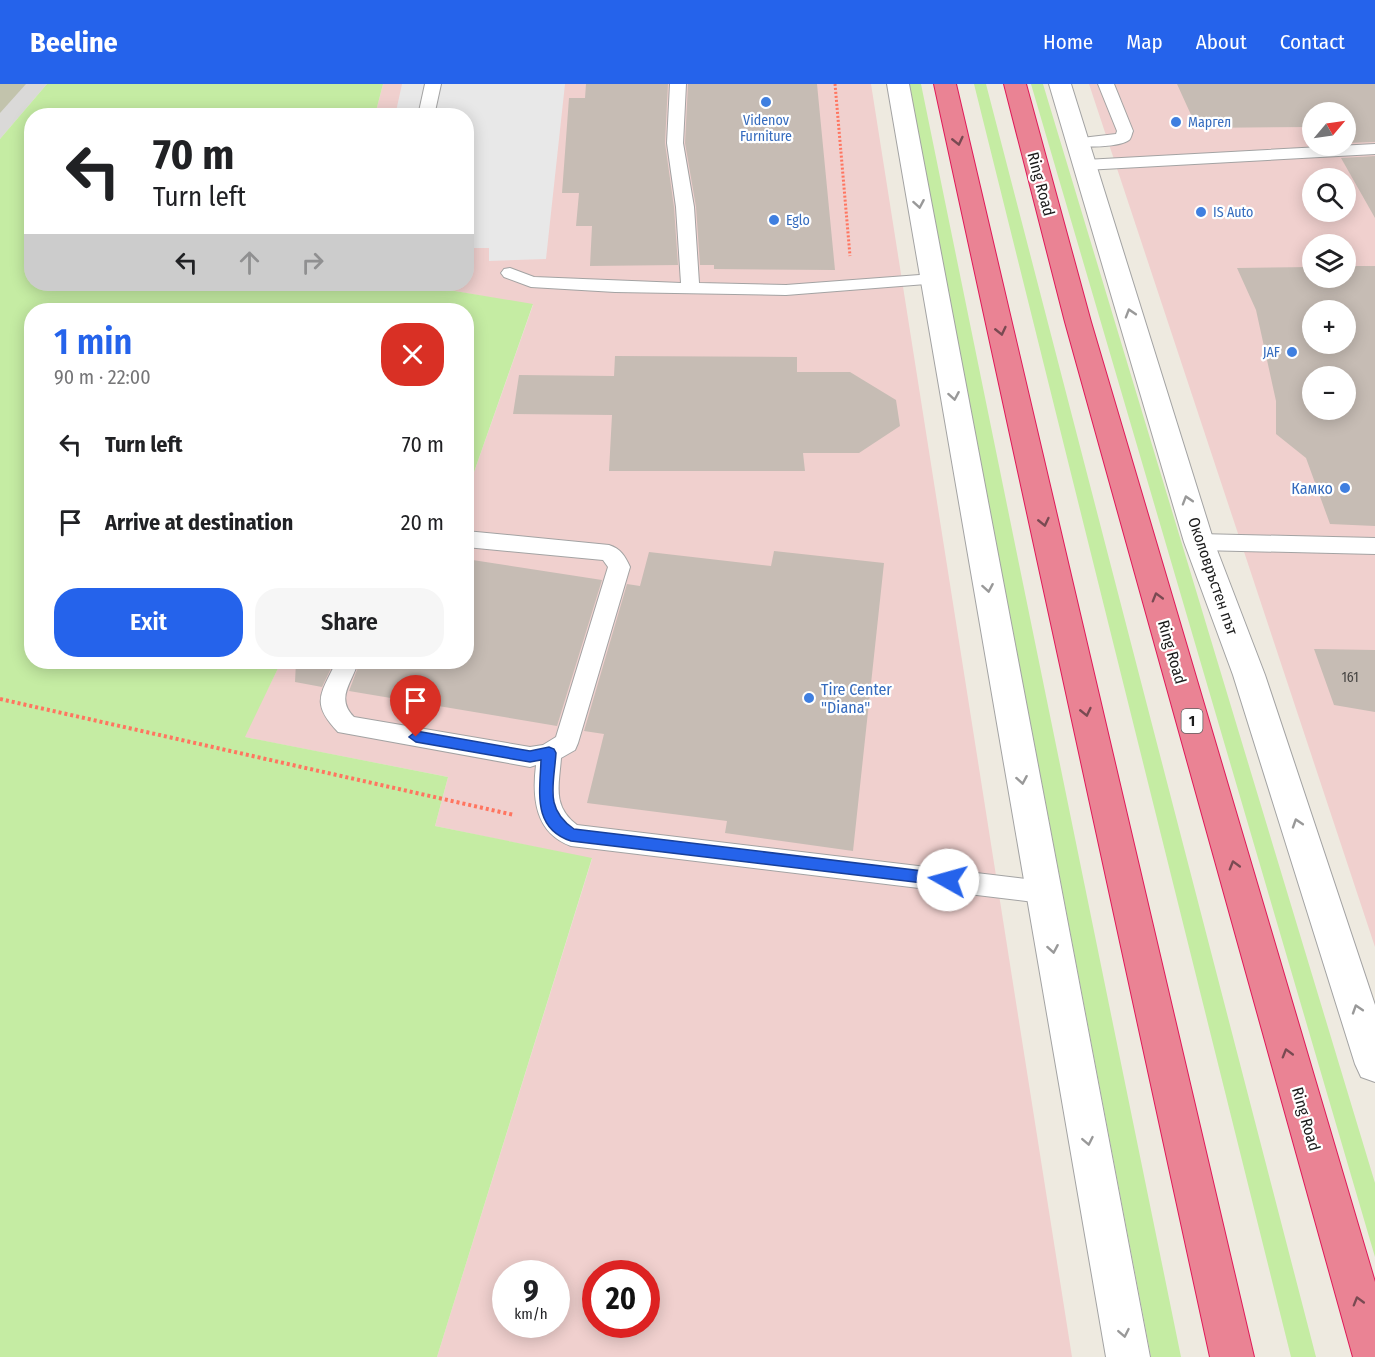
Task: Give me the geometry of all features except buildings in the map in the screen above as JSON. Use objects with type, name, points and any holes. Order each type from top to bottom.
[{"type":"highway","points":[[945,84],[1232,1357]]},
{"type":"highway","name":"Ring Road","points":[[1015,84],[1078,322],[1375,1357]]},
{"type":"street","points":[[898,84],[1042,892],[1128,1357]]},
{"type":"street","name":"Околовръстен път","points":[[1060,84],[1200,542],[1249,675],[1375,1064]]},
{"type":"lane","points":[[428,108],[433,84]]},
{"type":"lane","points":[[678,84],[675,143],[685,207],[690,286]]},
{"type":"lane","points":[[1082,153],[1123,137],[1125,131],[1106,84]]},
{"type":"lane","points":[[1082,153],[1375,149]]},
{"type":"lane","points":[[510,273],[531,282],[615,287],[690,286],[786,290],[933,279]]},
{"type":"lane","points":[[344,669],[332,698],[334,712],[347,725],[530,757],[549,753],[566,743],[619,567],[609,553],[474,539]]},
{"type":"lane","points":[[1200,542],[1375,546]]},
{"type":"lane","points":[[549,753],[546,807],[556,825],[571,835],[1042,892]]},
{"type":"path","points":[[835,84],[852,286]]},
{"type":"path","points":[[0,699],[556,825]]},
{"type":"shaded area","points":[[0,84],[47,84],[24,108],[0,139]]},
{"type":"shaded area","points":[[0,84],[26,84],[0,113]]},
{"type":"shaded area","points":[[383,84],[871,84],[1072,1357],[437,1357],[592,859],[435,826],[448,777],[244,737],[278,669],[474,669],[474,472],[533,305],[454,291],[474,291],[474,108],[377,108]]},
{"type":"shaded area","points":[[402,84],[565,84],[546,259],[489,261],[489,248],[474,248],[474,108],[397,108]]},
{"type":"shaded area","points":[[1089,84],[1375,84],[1375,947]]},
{"type":"green space","points":[[47,84],[383,84],[377,108],[26,108]]},
{"type":"green space","points":[[909,84],[921,84],[1181,1357],[1151,1357]]},
{"type":"green space","points":[[974,84],[986,84],[1316,1357],[1291,1357]]},
{"type":"green space","points":[[1031,84],[1043,84],[1375,1183],[1375,1257]]},
{"type":"green space","points":[[24,111],[24,291],[455,291],[533,304],[474,472],[474,303],[24,303],[24,669],[278,669],[245,737],[448,777],[435,826],[592,858],[437,1357],[0,1357],[0,139]]},
{"type":"place","name":"Videnov Furniture","points":[[766,102]]},
{"type":"place","name":"Маргел","points":[[1176,122]]},
{"type":"place","name":"IS Auto","points":[[1201,212]]},
{"type":"place","name":"Eglo","points":[[774,220]]},
{"type":"place","name":"JAF","points":[[1292,352]]},
{"type":"place","name":"Камко","points":[[1345,488]]},
{"type":"place","name":"Tire Center \"Diana\"","points":[[809,698]]},
{"type":"route","points":[[416,737],[530,757],[549,753],[546,807],[556,825],[571,835],[948,880]]}]
